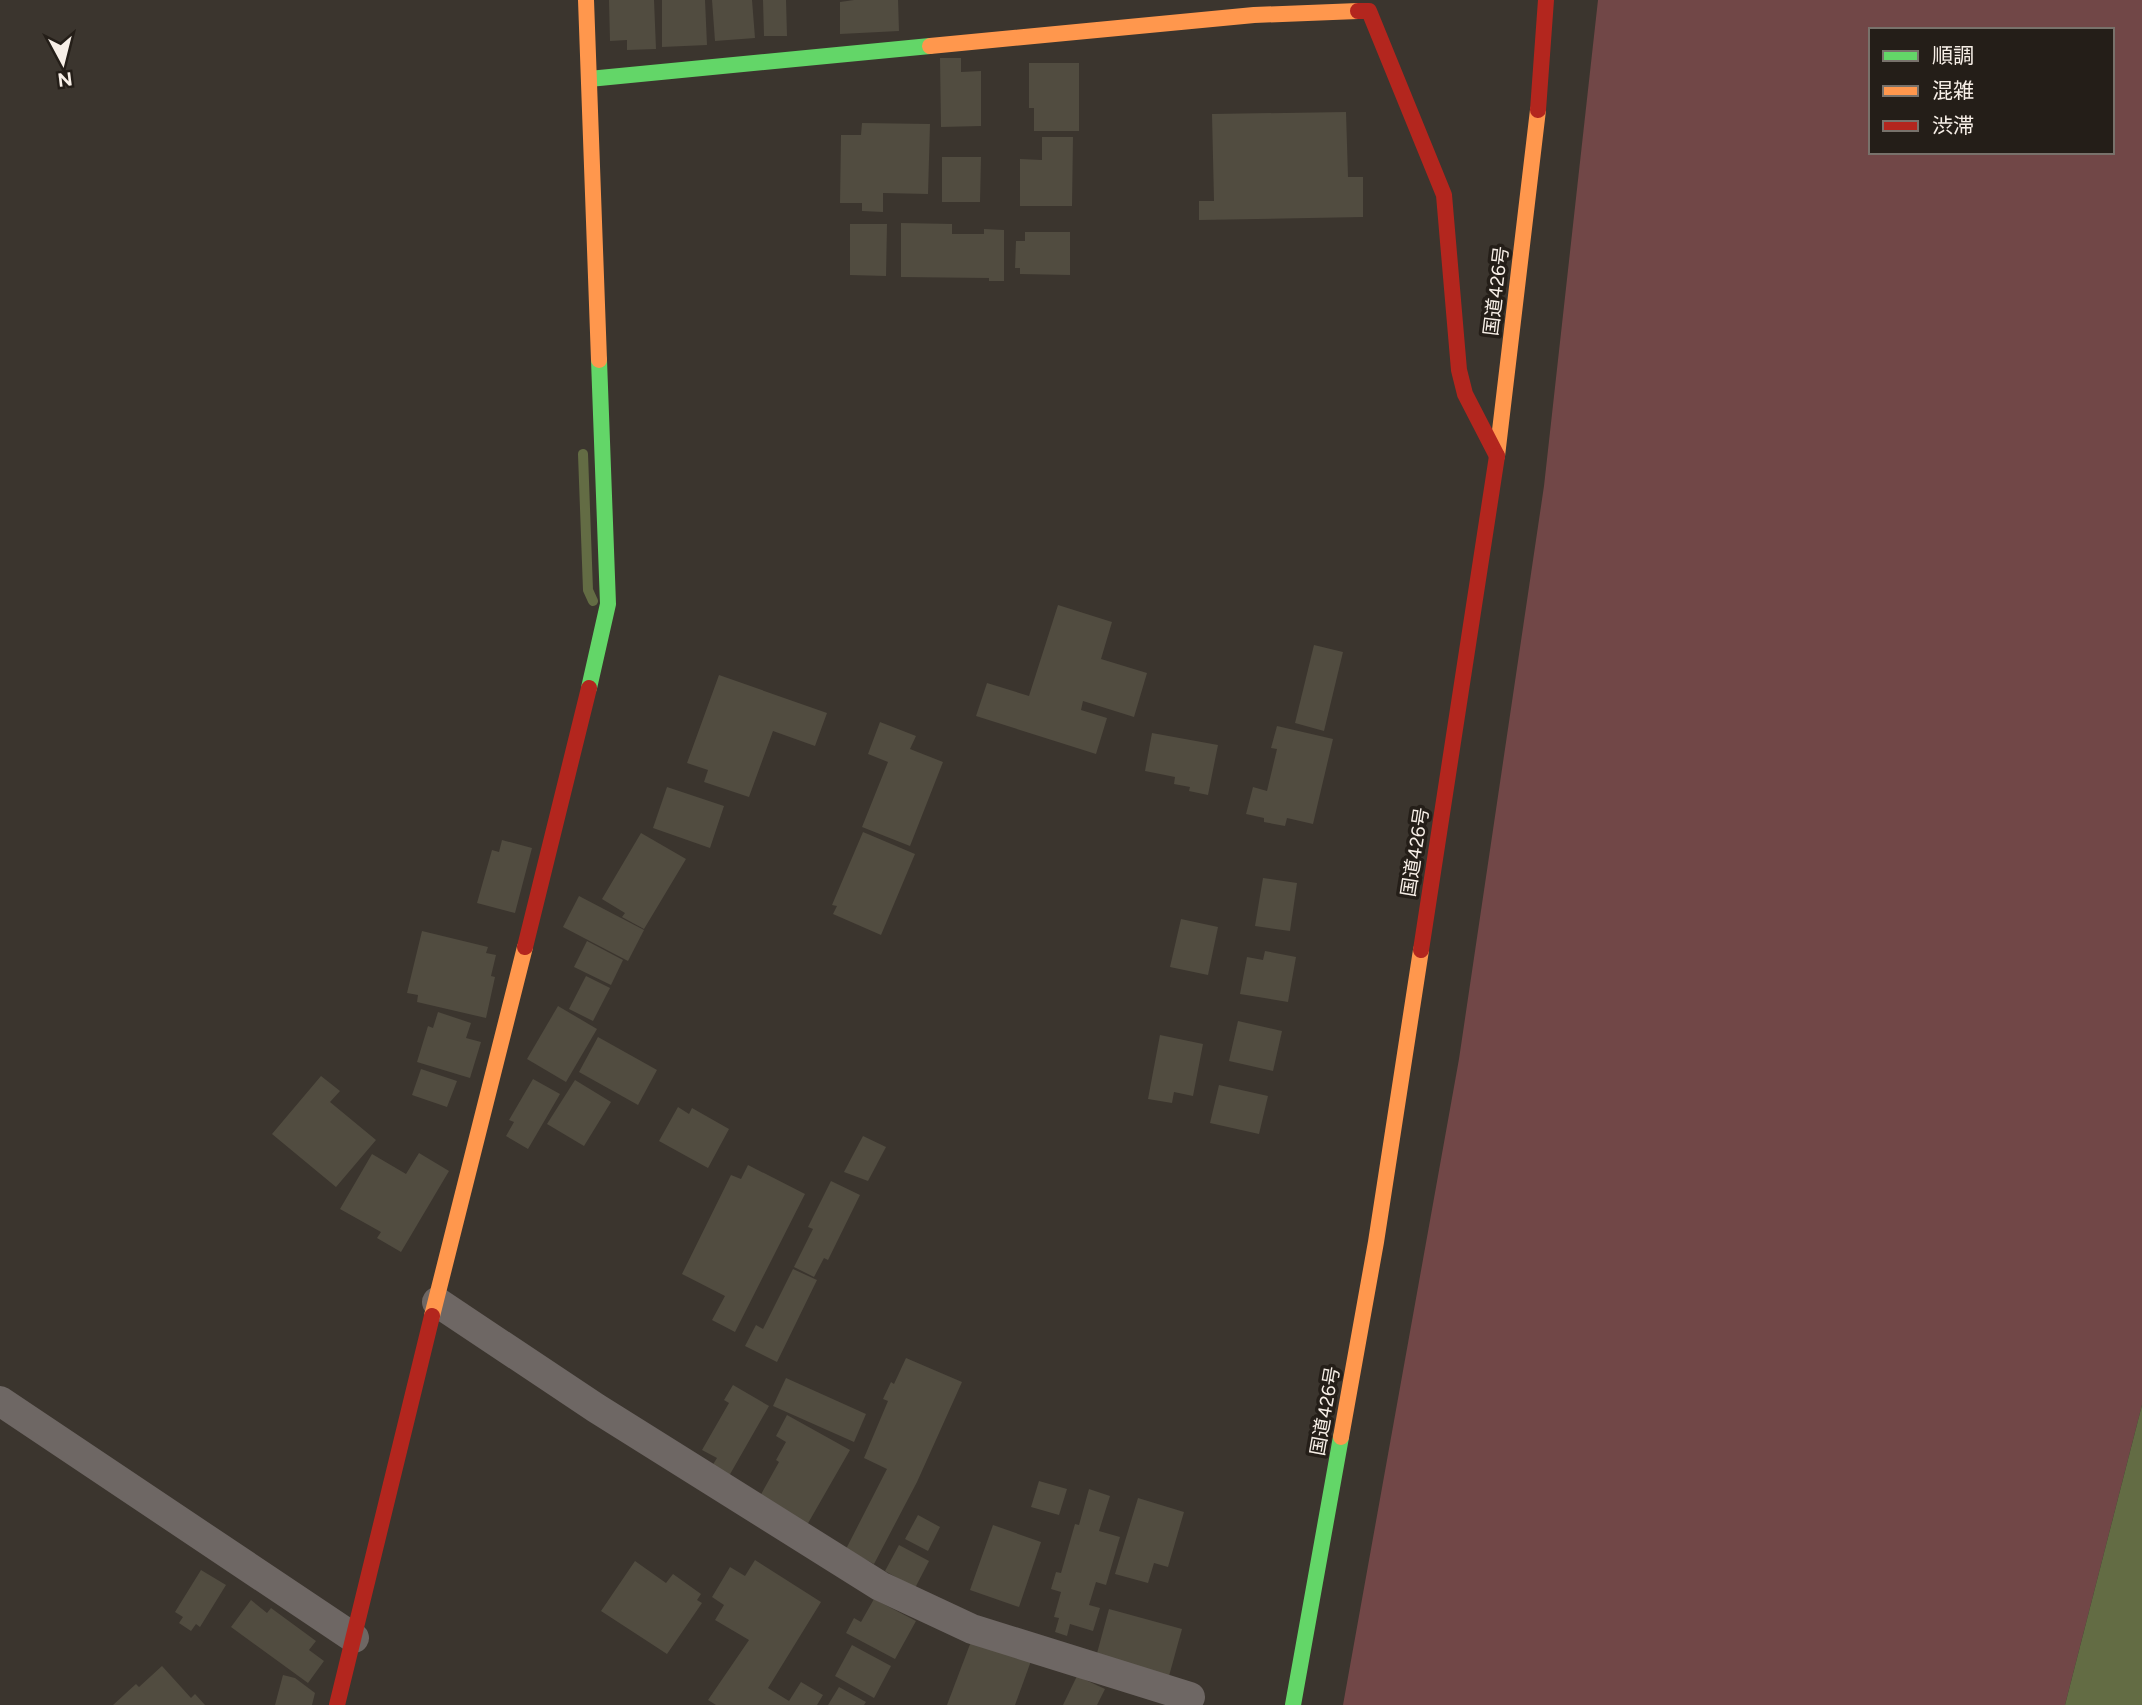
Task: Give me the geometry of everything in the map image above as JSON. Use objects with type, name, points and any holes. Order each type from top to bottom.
[{"type":"main road","points":[[337,1705],[570,771],[608,604],[586,0]]},
{"type":"main road","name":"国道426号","points":[[1293,1705],[1376,1242],[1497,456],[1541,84],[1546,0]]},
{"type":"main road","points":[[589,79],[1254,15],[1369,11],[1444,195],[1459,370],[1465,394],[1497,456]]},
{"type":"street","points":[[437,1302],[596,1408],[880,1586],[972,1629],[1190,1697]]},
{"type":"street","points":[[0,1401],[354,1638]]},
{"type":"shaded area","points":[[1598,0],[2142,0],[2142,1405],[2065,1705],[1343,1705],[1459,1059],[1544,486]]},
{"type":"shaded area","points":[[2142,1405],[2142,1705],[2065,1705]]},
{"type":"building","points":[[609,0],[654,0],[656,49],[627,50],[627,40],[610,41]]},
{"type":"building","points":[[662,0],[705,0],[707,45],[662,47]]},
{"type":"building","points":[[712,0],[752,0],[755,38],[715,41]]},
{"type":"building","points":[[763,0],[786,0],[787,36],[764,36]]},
{"type":"building","points":[[898,0],[899,31],[840,34],[840,2]]},
{"type":"building","points":[[940,58],[961,58],[961,72],[981,71],[981,126],[941,127]]},
{"type":"building","points":[[1029,63],[1079,63],[1079,131],[1034,131],[1034,108],[1029,108]]},
{"type":"building","points":[[1346,112],[1348,177],[1363,177],[1363,217],[1199,220],[1199,201],[1214,201],[1212,114]]},
{"type":"building","points":[[862,123],[930,124],[928,194],[883,193],[883,212],[862,211],[862,203],[840,203],[841,135],[861,135]]},
{"type":"building","points":[[1042,137],[1073,137],[1072,206],[1020,206],[1020,159],[1042,160]]},
{"type":"building","points":[[942,157],[981,157],[980,202],[942,202]]},
{"type":"building","points":[[901,223],[952,224],[952,234],[984,234],[984,229],[1004,230],[1004,281],[989,281],[989,278],[901,277]]},
{"type":"building","points":[[850,224],[887,224],[886,276],[850,275]]},
{"type":"building","points":[[1025,232],[1070,232],[1070,275],[1020,274],[1020,268],[1015,268],[1016,241],[1025,241]]},
{"type":"building","points":[[1058,605],[1112,622],[1101,659],[1147,673],[1134,717],[1083,701],[1081,710],[1107,718],[1096,754],[976,716],[987,683],[1029,696]]},
{"type":"building","points":[[1314,645],[1343,652],[1324,731],[1295,723]]},
{"type":"building","points":[[719,675],[827,713],[815,746],[773,731],[749,797],[704,782],[708,770],[687,763]]},
{"type":"building","points":[[880,722],[916,736],[910,749],[943,762],[910,846],[862,827],[888,762],[868,754]]},
{"type":"building","points":[[1277,726],[1333,739],[1313,824],[1287,818],[1285,826],[1264,822],[1264,818],[1246,814],[1253,787],[1267,791],[1277,749],[1271,748]]},
{"type":"building","points":[[1152,733],[1218,745],[1208,795],[1174,784],[1175,777],[1145,771]]},
{"type":"building","points":[[667,787],[724,806],[710,848],[653,828]]},
{"type":"building","points":[[863,832],[915,854],[881,935],[833,914],[837,906],[832,905]]},
{"type":"building","points":[[641,833],[686,859],[644,929],[622,917],[625,913],[602,899]]},
{"type":"building","points":[[502,840],[532,848],[515,913],[477,903],[492,850],[499,852]]},
{"type":"building","points":[[1263,878],[1297,883],[1290,931],[1255,926]]},
{"type":"building","points":[[579,896],[644,930],[628,961],[563,927]]},
{"type":"building","points":[[1181,919],[1218,927],[1208,975],[1170,967]]},
{"type":"building","points":[[422,931],[488,947],[486,953],[496,955],[491,976],[495,977],[486,1018],[417,1002],[418,995],[407,993]]},
{"type":"building","points":[[587,941],[623,960],[611,985],[574,967]]},
{"type":"building","points":[[1265,951],[1296,957],[1288,1002],[1240,994],[1247,957],[1263,960]]},
{"type":"building","points":[[586,976],[610,988],[593,1021],[569,1009]]},
{"type":"building","points":[[558,1006],[597,1029],[566,1082],[527,1059]]},
{"type":"building","points":[[438,1012],[471,1023],[466,1038],[481,1042],[470,1078],[417,1062],[428,1026],[433,1028]]},
{"type":"building","points":[[1238,1021],[1282,1031],[1273,1071],[1229,1061]]},
{"type":"building","points":[[1160,1035],[1203,1044],[1193,1096],[1174,1092],[1172,1103],[1148,1099]]},
{"type":"building","points":[[598,1037],[657,1070],[638,1105],[579,1072]]},
{"type":"building","points":[[421,1069],[457,1081],[447,1107],[412,1095]]},
{"type":"building","points":[[321,1076],[340,1091],[330,1102],[376,1140],[336,1187],[272,1134]]},
{"type":"building","points":[[533,1079],[560,1094],[528,1149],[506,1136],[514,1122],[509,1120]]},
{"type":"building","points":[[575,1080],[611,1102],[584,1146],[547,1124]]},
{"type":"building","points":[[1219,1085],[1268,1096],[1259,1134],[1210,1123]]},
{"type":"building","points":[[678,1107],[689,1114],[692,1108],[729,1129],[708,1168],[659,1141]]},
{"type":"building","points":[[863,1136],[886,1147],[868,1181],[844,1172]]},
{"type":"building","points":[[419,1153],[449,1171],[401,1252],[377,1238],[381,1232],[340,1209],[372,1154],[406,1174]]},
{"type":"building","points":[[748,1165],[805,1194],[735,1332],[712,1320],[725,1296],[682,1274],[731,1175],[741,1179]]},
{"type":"building","points":[[831,1181],[860,1195],[828,1260],[824,1258],[814,1277],[794,1267],[813,1229],[808,1227]]},
{"type":"building","points":[[793,1269],[817,1280],[777,1362],[745,1346],[756,1325],[763,1329]]},
{"type":"building","points":[[906,1358],[962,1382],[917,1482],[874,1564],[846,1549],[887,1469],[864,1458],[888,1401],[883,1399],[891,1382],[894,1384]]},
{"type":"building","points":[[786,1378],[866,1414],[854,1442],[773,1406]]},
{"type":"building","points":[[733,1385],[769,1406],[729,1476],[712,1466],[717,1458],[702,1450],[729,1403],[724,1400]]},
{"type":"building","points":[[787,1415],[850,1450],[807,1525],[759,1498],[779,1462],[776,1460],[786,1442],[776,1436]]},
{"type":"building","points":[[1039,1481],[1067,1489],[1059,1515],[1031,1507]]},
{"type":"building","points":[[1089,1489],[1110,1496],[1099,1531],[1120,1537],[1106,1585],[1096,1582],[1089,1605],[1100,1608],[1093,1631],[1070,1624],[1067,1636],[1055,1632],[1059,1618],[1054,1617],[1061,1592],[1051,1589],[1056,1572],[1061,1573],[1075,1524],[1079,1525]]},
{"type":"building","points":[[1138,1498],[1184,1512],[1168,1567],[1154,1563],[1148,1583],[1115,1574]]},
{"type":"building","points":[[918,1515],[940,1527],[928,1551],[905,1539]]},
{"type":"building","points":[[993,1525],[1041,1542],[1019,1607],[970,1590]]},
{"type":"building","points":[[899,1545],[929,1561],[915,1588],[885,1571]]},
{"type":"building","points":[[755,1560],[821,1602],[768,1688],[789,1701],[801,1682],[823,1695],[817,1705],[716,1705],[708,1700],[749,1640],[715,1620],[724,1605],[712,1597],[730,1567],[745,1576]]},
{"type":"building","points":[[635,1561],[666,1583],[673,1574],[701,1594],[697,1600],[702,1603],[667,1654],[601,1611]]},
{"type":"building","points":[[201,1570],[226,1585],[200,1627],[196,1624],[191,1631],[179,1623],[183,1617],[175,1612]]},
{"type":"building","points":[[874,1599],[916,1621],[895,1659],[846,1633],[854,1618],[861,1622]]},
{"type":"building","points":[[251,1600],[267,1613],[271,1608],[316,1641],[309,1650],[324,1661],[308,1683],[231,1627]]},
{"type":"building","points":[[1109,1609],[1182,1629],[1169,1676],[1096,1657]]},
{"type":"building","points":[[972,1639],[1031,1661],[1015,1705],[947,1705]]},
{"type":"building","points":[[852,1645],[891,1666],[874,1698],[835,1676]]},
{"type":"building","points":[[162,1666],[191,1698],[195,1694],[205,1705],[113,1705],[136,1684],[139,1687]]},
{"type":"building","points":[[283,1675],[295,1678],[315,1693],[312,1705],[275,1705]]},
{"type":"building","points":[[1077,1676],[1105,1689],[1097,1705],[1063,1705]]},
{"type":"building","points":[[839,1687],[866,1702],[864,1705],[828,1705]]},
{"type":"waterway","points":[[583,454],[588,590],[593,601]]},
{"type":"traffic: fast","points":[[589,79],[930,46]]},
{"type":"traffic: fast","points":[[589,688],[608,604],[599,360]]},
{"type":"traffic: fast","points":[[1293,1705],[1341,1437]]},
{"type":"traffic: slow","points":[[586,0],[599,360]]},
{"type":"traffic: slow","points":[[930,46],[1254,15],[1358,11]]},
{"type":"traffic: slow","points":[[1497,456],[1538,110]]},
{"type":"traffic: slow","points":[[432,1316],[525,947]]},
{"type":"traffic: slow","points":[[1341,1437],[1376,1242],[1421,950]]},
{"type":"traffic: jam","points":[[1538,110],[1546,0]]},
{"type":"traffic: jam","points":[[1358,11],[1369,11],[1444,195],[1459,370],[1465,394],[1497,456]]},
{"type":"traffic: jam","points":[[1421,950],[1497,456]]},
{"type":"traffic: jam","points":[[525,947],[589,688]]},
{"type":"traffic: jam","points":[[337,1705],[432,1316]]}]
